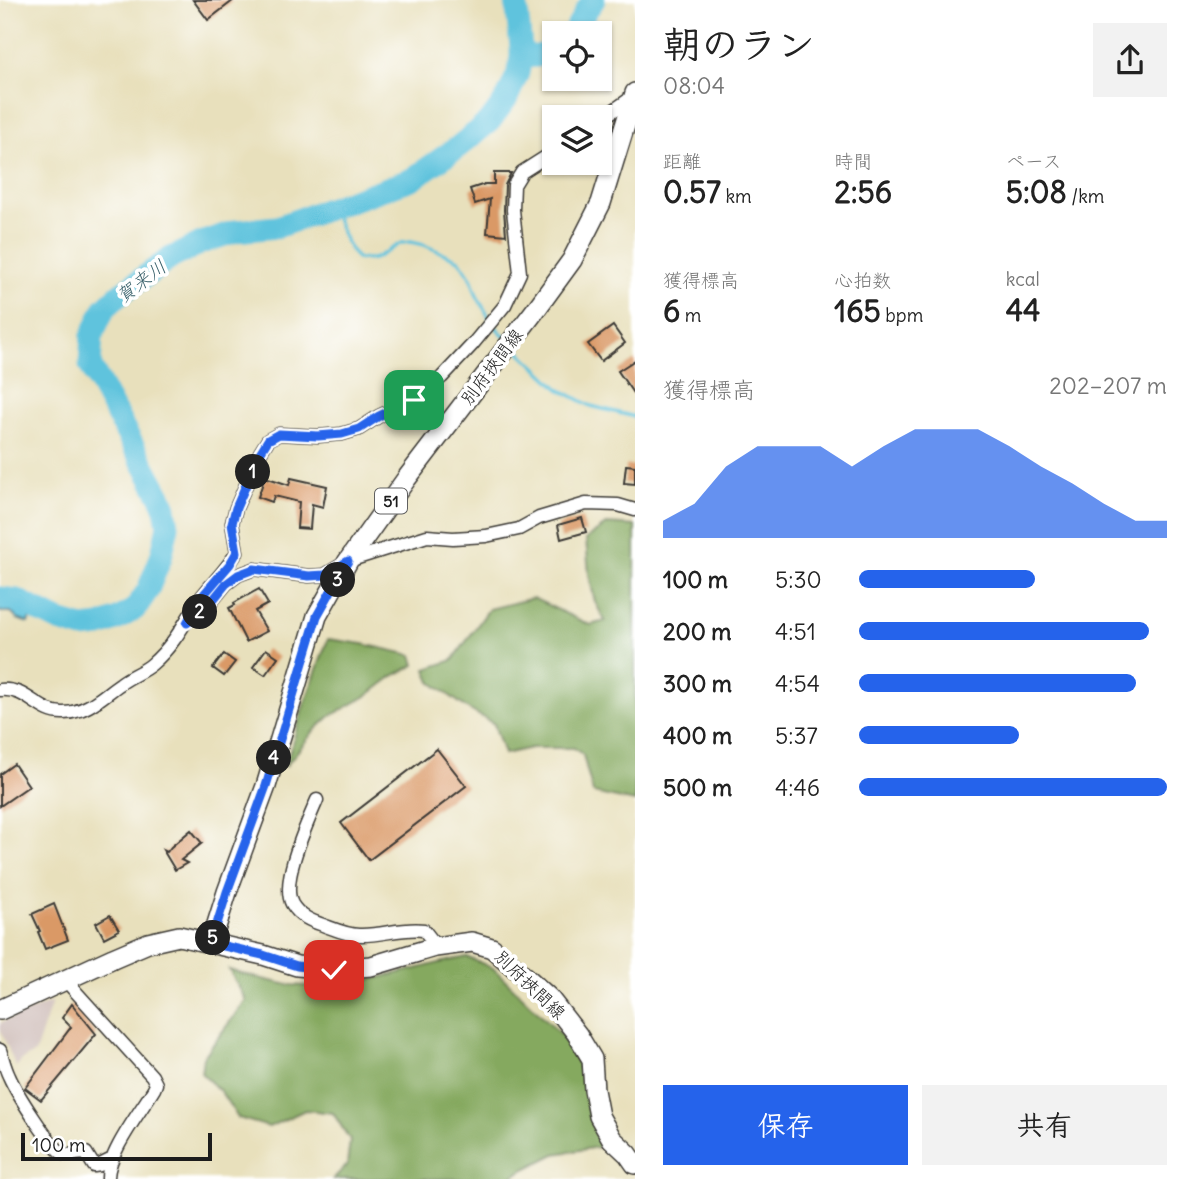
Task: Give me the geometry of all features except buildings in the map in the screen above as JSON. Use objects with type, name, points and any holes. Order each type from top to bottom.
[{"type":"main road","name":"別府挾間線","points":[[211,943],[266,786],[317,616],[348,561],[407,478],[572,260],[601,203],[635,94]]},
{"type":"main road","name":"別府挾間線","points":[[0,1010],[113,958],[179,936],[263,955],[297,966],[334,970],[371,965],[435,947],[472,942],[492,948],[549,998],[577,1034],[592,1059],[599,1116],[612,1139],[635,1164]]},
{"type":"street","points":[[612,111],[635,94]]},
{"type":"street","points":[[0,690],[20,692],[45,709],[61,713],[80,711],[151,665],[171,645],[200,599],[237,552],[232,523],[236,508],[268,440],[279,434],[342,434],[359,429],[379,416],[414,400],[442,377],[505,305],[520,273],[513,210],[514,185],[522,172],[542,159]]},
{"type":"street","points":[[187,623],[208,606],[226,584],[238,575],[254,569],[309,576],[325,575],[348,561],[428,536],[486,536],[519,528],[539,518],[586,504],[618,505],[635,510]]},
{"type":"street","points":[[317,800],[291,872],[288,887],[292,904],[305,918],[355,936],[377,935],[411,928],[424,930],[435,947]]},
{"type":"street","points":[[66,981],[152,1076],[156,1084],[112,1159],[108,1179]]},
{"type":"street","points":[[0,1050],[19,1096],[59,1150],[65,1154],[86,1153],[94,1166],[100,1166],[112,1159]]},
{"type":"shaded area","points":[[52,1002],[35,1053],[23,1059],[16,1067],[0,1023]]},
{"type":"green space","points":[[607,524],[635,526],[635,802],[593,793],[583,755],[574,748],[531,748],[504,754],[494,724],[431,682],[426,669],[453,660],[489,609],[533,598],[590,625],[605,621],[595,602],[589,575],[586,539]]},
{"type":"green space","points":[[328,639],[412,655],[415,665],[329,717],[313,732],[285,767],[303,708]]},
{"type":"green space","points":[[467,957],[493,968],[562,1035],[582,1071],[589,1116],[605,1146],[555,1154],[510,1179],[333,1179],[347,1165],[350,1140],[333,1113],[305,1110],[269,1127],[238,1118],[221,1092],[201,1073],[203,1058],[246,1000],[229,970],[284,984],[337,985]]},
{"type":"water","points":[[0,589],[36,602],[28,623],[17,619],[11,612],[0,612]]},
{"type":"waterway","name":"賀来川","points":[[0,598],[17,600],[59,621],[83,628],[100,626],[135,609],[148,590],[161,557],[168,526],[164,503],[90,365],[92,335],[104,309],[120,294],[171,258],[201,243],[236,231],[277,227],[412,179],[458,147],[490,121],[507,98],[518,73],[521,48],[516,0]]},
{"type":"waterway","points":[[581,21],[594,0]]},
{"type":"waterway","points":[[521,57],[542,55]]},
{"type":"waterway","points":[[332,208],[346,242],[358,259],[374,259],[401,243],[411,242],[459,260],[471,278],[477,296],[490,319]]},
{"type":"waterway","points":[[494,325],[505,337]]},
{"type":"waterway","points":[[516,348],[559,389],[591,406],[635,417]]},
{"type":"route","points":[[334,970],[297,966],[211,943],[266,786],[317,616],[348,561],[325,575],[309,576],[254,569],[238,575],[187,623],[200,599],[237,552],[232,523],[236,508],[268,440],[279,434],[342,434],[359,429],[379,416],[414,400]]}]
